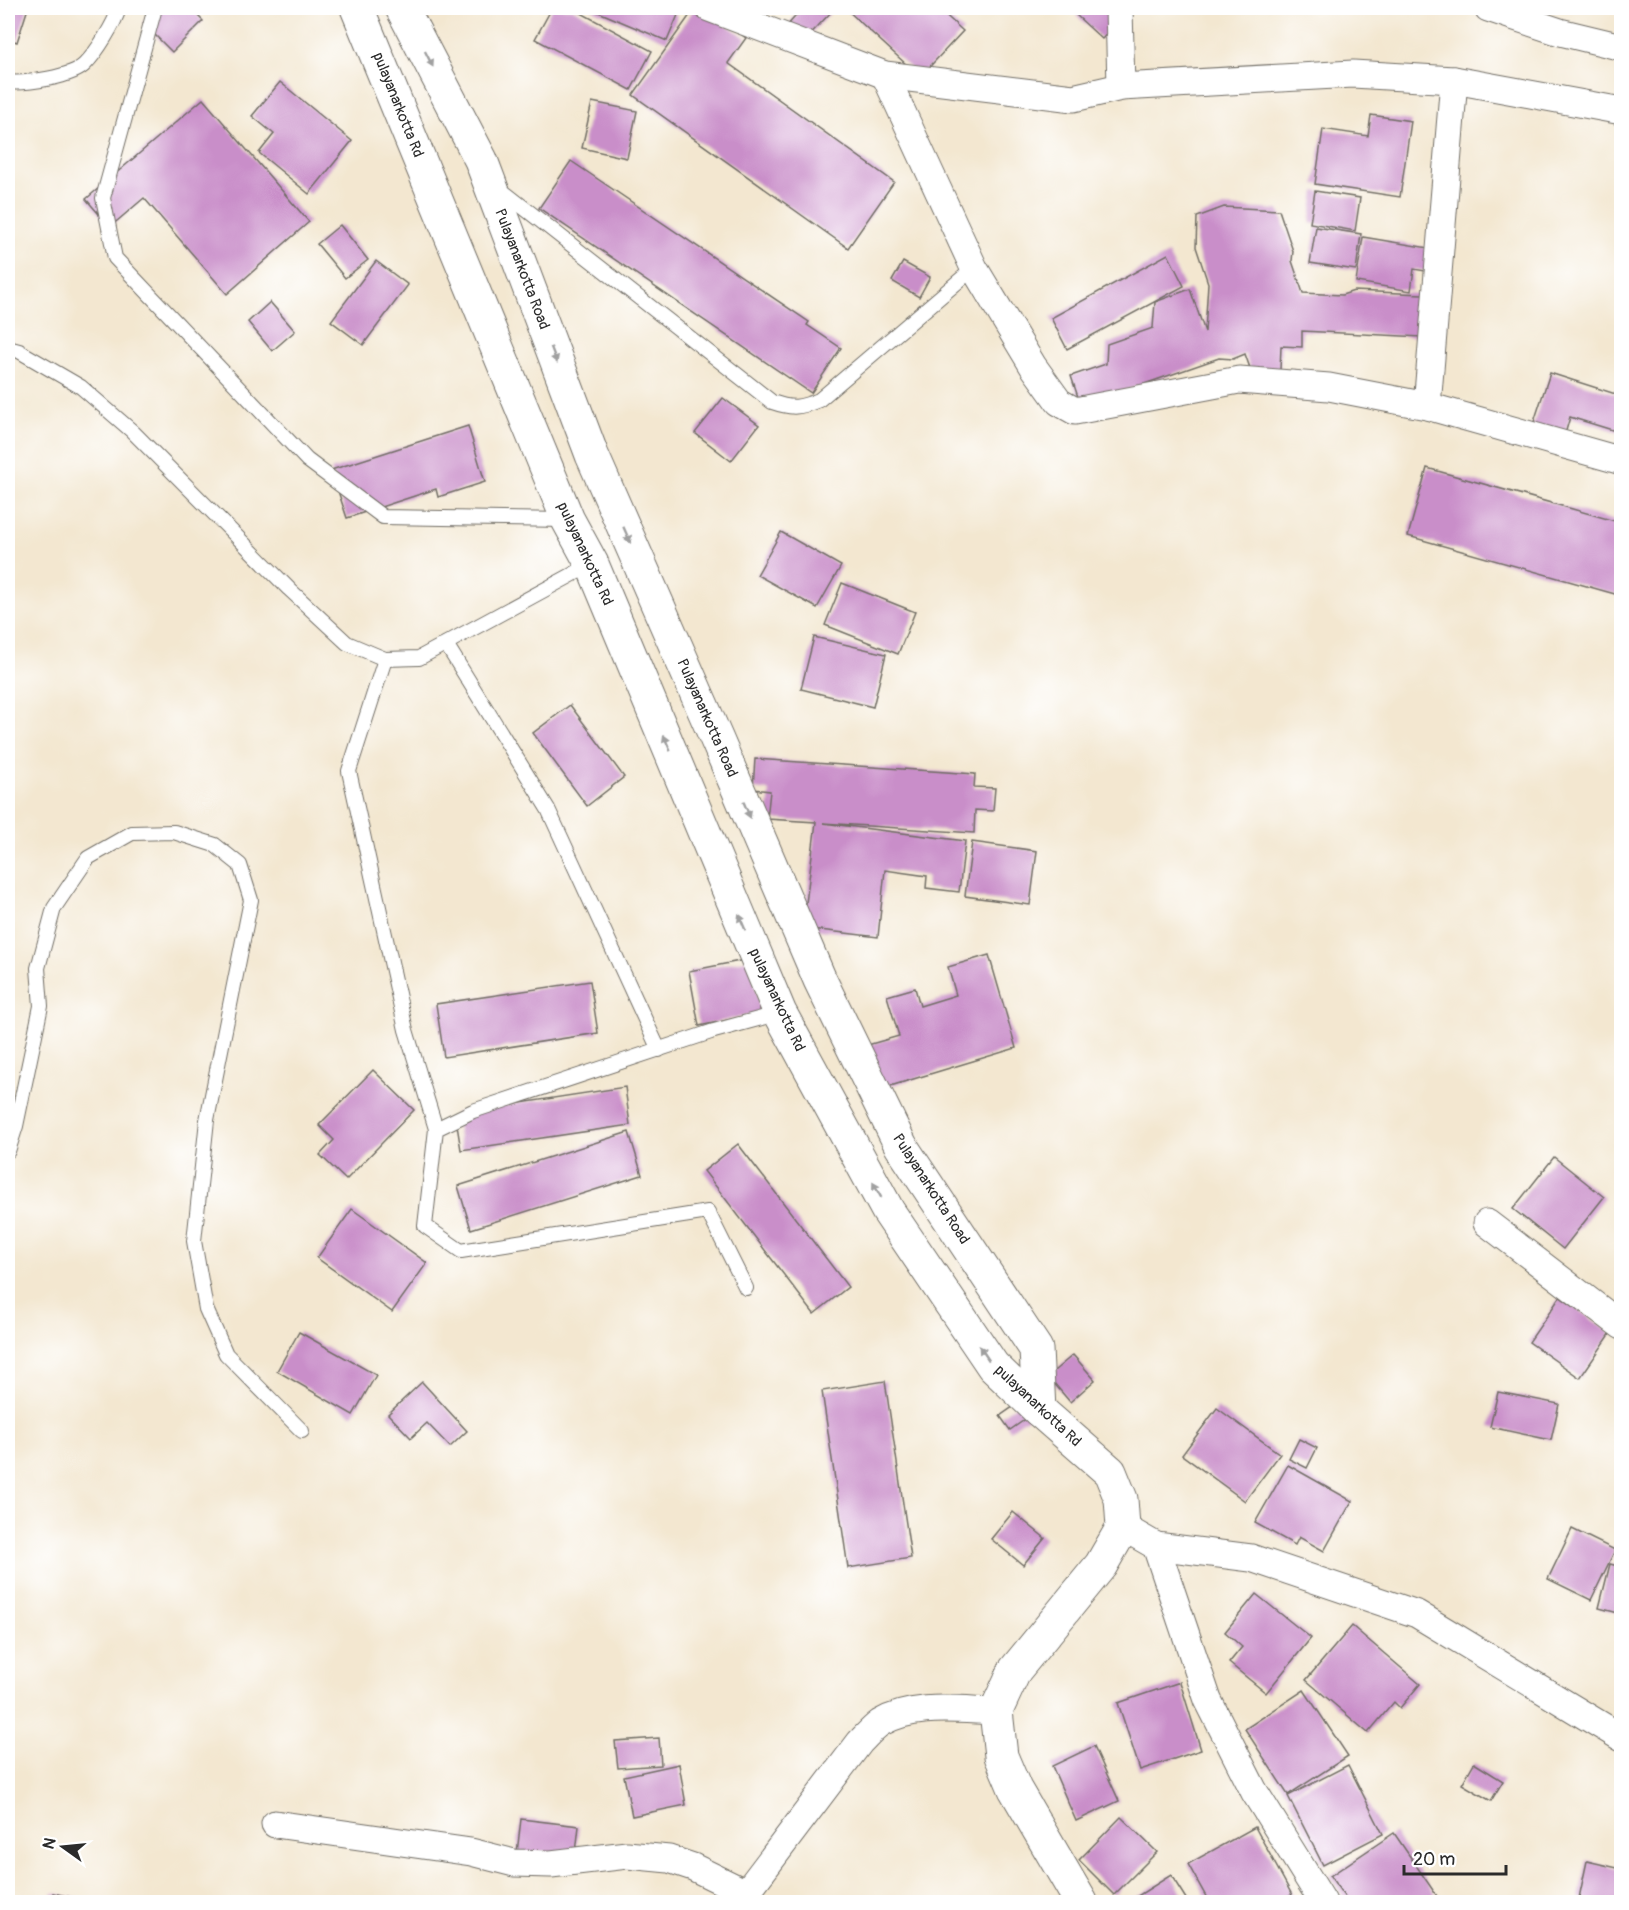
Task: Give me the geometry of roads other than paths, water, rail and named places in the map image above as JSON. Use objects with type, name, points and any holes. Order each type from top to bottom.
[{"type":"street","name":"pulayanarkotta Rd","points":[[357,8],[568,520],[592,564],[780,1013],[888,1211],[993,1366],[1110,1472],[1121,1499],[1123,1527]]},
{"type":"street","name":"Pulayanarkotta Road","points":[[402,8],[481,160],[592,455],[820,980],[901,1146],[1036,1349],[1039,1410]]},
{"type":"street","points":[[709,8],[885,75],[1073,98],[1121,87],[1353,74],[1454,80],[1622,111]]},
{"type":"street","points":[[1119,8],[1121,87]]},
{"type":"street","points":[[1488,8],[1560,32],[1622,47]]},
{"type":"street","points":[[885,75],[974,268],[1033,366],[1059,402],[1074,411],[1239,380],[1329,387],[1427,406],[1622,461]]},
{"type":"street","points":[[1427,406],[1454,80]]},
{"type":"street","points":[[1487,1223],[1622,1326]]},
{"type":"street","points":[[1081,1902],[1015,1789],[1001,1756],[996,1711],[1015,1670],[1101,1566],[1123,1527],[1156,1546],[1251,1558],[1417,1614],[1622,1738]]},
{"type":"street","points":[[1156,1546],[1208,1700],[1254,1791],[1323,1902]]},
{"type":"street","points":[[275,1824],[471,1852],[514,1863],[552,1864],[627,1855],[669,1859],[693,1867],[743,1898],[860,1742],[879,1724],[896,1715],[922,1710],[996,1711]]},
{"type":"lane","points":[[8,81],[17,83],[46,80],[84,66],[116,21],[119,8]]},
{"type":"lane","points":[[155,8],[103,198],[115,258],[307,460],[382,517],[568,520]]},
{"type":"lane","points":[[488,179],[772,402],[789,408],[805,406],[819,400],[974,268]]},
{"type":"lane","points":[[8,348],[19,351],[81,387],[132,432],[289,589],[347,643],[385,659],[419,658],[592,564]]},
{"type":"lane","points":[[446,644],[548,809],[659,1050]]},
{"type":"lane","points":[[385,659],[349,771],[406,1030],[436,1129],[426,1226],[461,1251],[708,1212],[746,1288]]},
{"type":"lane","points":[[8,1151],[16,1126],[41,1006],[38,968],[54,908],[88,858],[132,833],[174,832],[215,844],[240,865],[251,900],[207,1120],[194,1241],[198,1269],[206,1309],[226,1354],[302,1431]]},
{"type":"lane","points":[[436,1129],[473,1111],[714,1031],[780,1013]]}]
